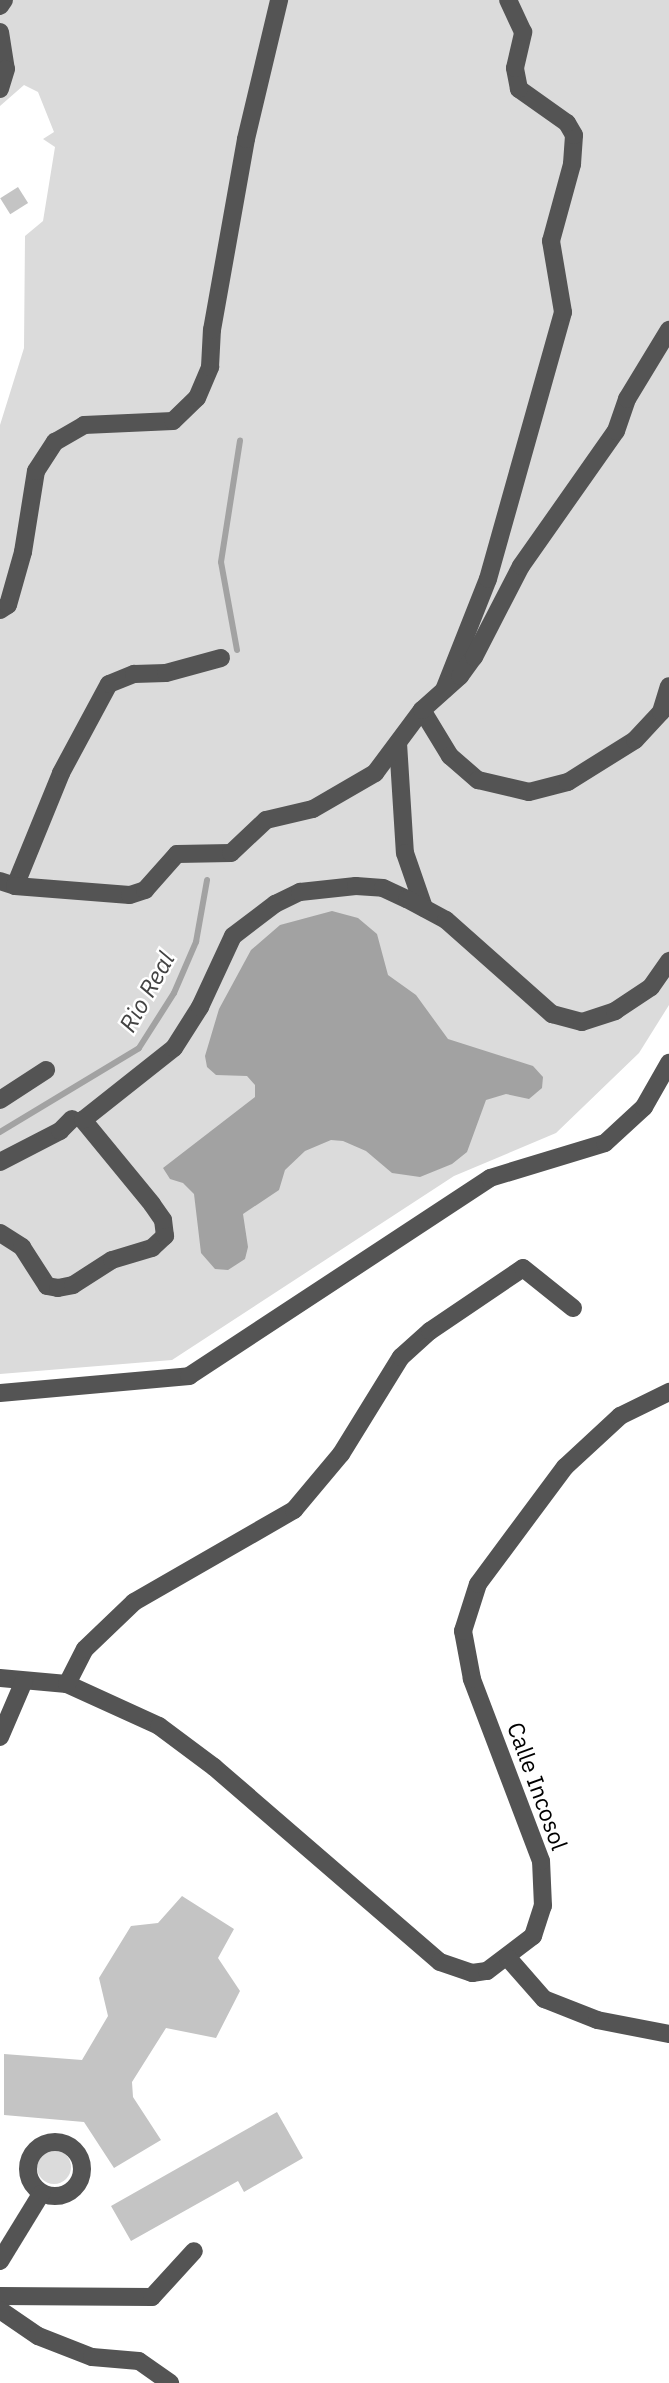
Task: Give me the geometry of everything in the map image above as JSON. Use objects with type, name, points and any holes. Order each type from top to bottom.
[{"type":"street","points":[[0,6],[4,0]]},
{"type":"street","points":[[0,610],[8,605],[23,552],[36,471],[55,442],[84,425],[173,421],[197,397],[210,367],[246,139],[279,0]]},
{"type":"street","points":[[444,690],[488,579],[563,312],[551,241],[575,142],[567,123],[519,89],[515,68],[523,32],[508,0]]},
{"type":"street","points":[[0,32],[6,69],[0,89]]},
{"type":"street","points":[[221,658],[166,673],[134,674],[102,692],[8,883],[130,895],[145,890],[177,854],[224,856],[266,820],[332,800],[375,773],[422,710],[474,657],[521,566],[617,431],[627,399],[669,330]]},
{"type":"street","points":[[422,710],[450,756],[478,780],[529,792],[568,782],[635,740],[661,712],[669,686]]},
{"type":"street","points":[[398,743],[405,853],[424,908]]},
{"type":"street","points":[[0,1233],[22,1247],[33,1271],[47,1286],[58,1288],[73,1285],[112,1260],[152,1248],[165,1236],[163,1220],[83,1120],[174,1048],[200,1007],[233,936],[275,904],[300,892],[356,886],[383,888],[424,908],[491,956],[552,1014],[569,1019],[598,1020],[615,1011],[651,987],[669,961]]},
{"type":"street","points":[[0,1393],[189,1376],[490,1178],[605,1143],[644,1107],[669,1063]]},
{"type":"street","points":[[0,1100],[46,1070]]},
{"type":"street","points":[[0,1162],[60,1131],[72,1119]]},
{"type":"street","points":[[68,1685],[85,1649],[134,1601],[294,1510],[341,1454],[401,1357],[430,1331],[523,1268],[573,1308]]},
{"type":"street","name":"Calle Incosol","points":[[0,1678],[68,1685],[159,1726],[214,1767],[440,1962],[472,1973],[487,1971],[508,1958],[533,1936],[543,1906],[541,1861],[472,1679],[463,1631],[478,1584],[565,1467],[620,1416],[669,1392]]},
{"type":"street","points":[[0,1737],[24,1681]]},
{"type":"street","points":[[508,1958],[544,1999],[597,2020],[669,2034]]},
{"type":"street","points":[[0,2261],[41,2194]]},
{"type":"street","points":[[0,2296],[152,2297],[194,2251]]},
{"type":"street","points":[[0,2310],[38,2336],[92,2357],[139,2361],[170,2383]]},
{"type":"shaded area","points":[[0,0],[669,0],[669,1005],[639,1053],[556,1133],[454,1176],[172,1360],[0,1374],[0,425],[24,348],[25,236],[43,221],[55,147],[43,139],[54,132],[38,92],[24,85],[0,106]]},
{"type":"shaded area","points":[[332,911],[358,918],[377,934],[388,975],[416,995],[448,1039],[533,1066],[543,1077],[542,1088],[529,1099],[506,1094],[486,1100],[467,1152],[452,1164],[420,1177],[392,1173],[366,1151],[343,1141],[331,1140],[305,1151],[285,1170],[279,1190],[243,1214],[248,1247],[245,1259],[228,1270],[215,1269],[201,1253],[194,1194],[183,1183],[170,1179],[163,1168],[255,1097],[255,1085],[247,1076],[216,1075],[207,1067],[205,1056],[219,1009],[251,950],[280,925]]},
{"type":"shaded area","points":[[54,2150],[66,2155],[71,2167],[66,2179],[54,2184],[42,2179],[37,2167],[42,2155]]},
{"type":"building","points":[[18,187],[28,203],[10,214],[0,198]]},
{"type":"building","points":[[182,1896],[234,1929],[218,1958],[240,1991],[216,2038],[166,2028],[132,2082],[133,2097],[161,2140],[114,2168],[84,2122],[4,2115],[4,2054],[82,2060],[108,2016],[99,1978],[131,1926],[158,1923]]},
{"type":"building","points":[[277,2112],[303,2158],[244,2192],[238,2181],[131,2241],[111,2206]]},
{"type":"waterway","name":"Rio Real","points":[[237,650],[221,562],[240,440]]},
{"type":"waterway","name":"Rio Real","points":[[0,1132],[139,1048],[174,993],[196,942],[207,880]]}]
